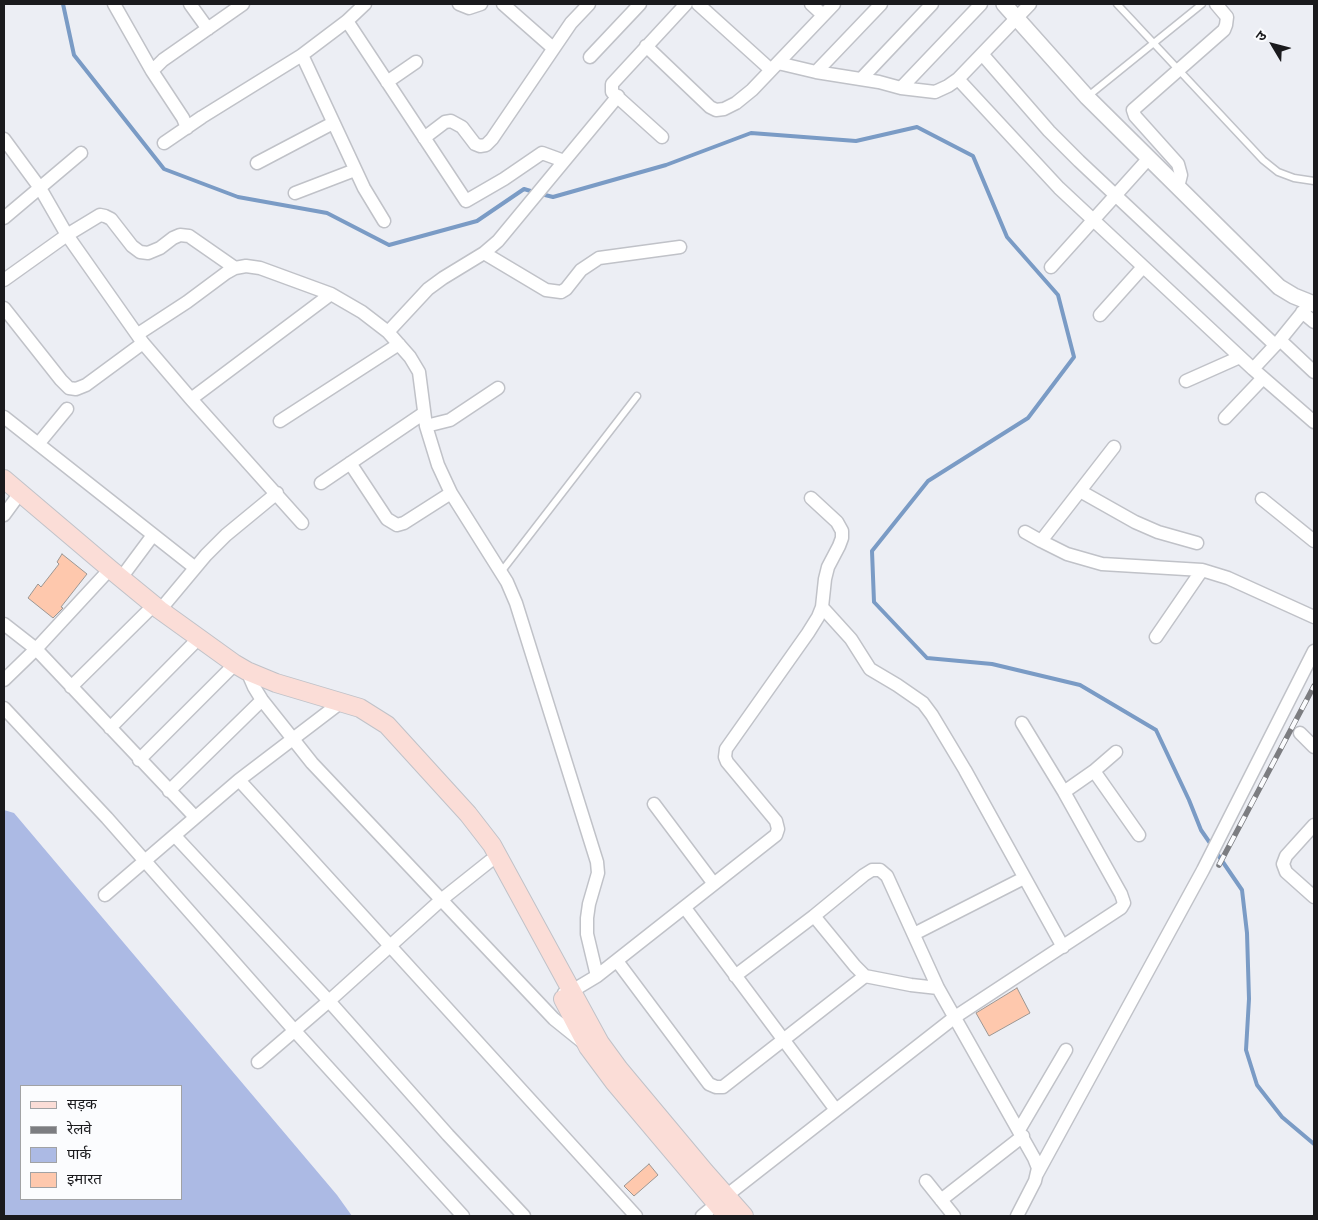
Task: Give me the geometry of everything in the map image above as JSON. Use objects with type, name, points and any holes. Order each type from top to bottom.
[{"type":"main road","points":[[4,479],[115,574],[241,668],[276,683],[360,708],[387,725],[468,814],[495,859],[594,1045],[619,1069],[723,1205],[744,1216]]},
{"type":"street","points":[[114,4],[152,71],[184,118],[187,128]]},
{"type":"street","points":[[190,4],[208,29]]},
{"type":"street","points":[[152,71],[163,60],[243,4]]},
{"type":"street","points":[[164,143],[302,55],[347,21],[365,4]]},
{"type":"street","points":[[459,4],[469,8],[481,4]]},
{"type":"street","points":[[503,4],[553,48]]},
{"type":"street","points":[[424,138],[445,122],[451,121],[462,127],[475,144],[480,146],[486,145],[571,23],[588,4]]},
{"type":"street","points":[[590,57],[640,4]]},
{"type":"street","points":[[662,137],[612,92],[612,84],[686,4]]},
{"type":"street","points":[[698,4],[775,66],[861,79],[901,88],[935,92],[958,79],[1030,4]]},
{"type":"street","points":[[811,4],[823,15]]},
{"type":"street","points":[[646,46],[710,107],[716,110],[724,109],[736,103],[775,66],[834,4]]},
{"type":"street","points":[[816,72],[881,4]]},
{"type":"street","points":[[861,79],[932,4]]},
{"type":"street","points":[[901,88],[981,4]]},
{"type":"street","points":[[1004,4],[1087,97],[1279,287],[1309,306],[1314,322]]},
{"type":"street","points":[[1178,187],[1181,175],[1178,164],[1135,116],[1133,110],[1224,30],[1226,17],[1216,4]]},
{"type":"street","points":[[347,21],[466,201],[504,179],[542,153],[564,161]]},
{"type":"street","points":[[982,54],[1049,131],[1115,196],[1314,372]]},
{"type":"street","points":[[302,55],[355,170],[370,200],[384,221]]},
{"type":"street","points":[[387,82],[416,62]]},
{"type":"street","points":[[958,79],[1059,188],[1253,369],[1314,422]]},
{"type":"street","points":[[388,332],[436,283],[484,253],[498,241],[618,96]]},
{"type":"street","points":[[257,164],[333,122]]},
{"type":"street","points":[[4,139],[40,188],[67,235],[140,339],[302,523]]},
{"type":"street","points":[[4,218],[80,153]]},
{"type":"street","points":[[1051,267],[1149,158]]},
{"type":"street","points":[[295,193],[355,170]]},
{"type":"street","points":[[4,280],[67,235],[100,215],[111,219],[132,246],[140,252],[148,253],[160,248],[180,235],[189,236],[235,268]]},
{"type":"street","points":[[484,253],[546,290],[561,292],[566,289],[582,270],[599,258],[680,247]]},
{"type":"street","points":[[4,308],[61,380],[69,388],[76,389],[86,385],[140,339],[235,268],[246,266],[260,268],[331,294],[362,312],[388,332],[399,344],[419,372],[426,426],[438,465],[451,493],[501,572],[516,603],[597,862],[598,873],[587,918],[587,934],[597,976]]},
{"type":"street","points":[[1100,315],[1144,267]]},
{"type":"street","points":[[191,399],[331,294]]},
{"type":"street","points":[[1253,369],[1309,306]]},
{"type":"street","points":[[280,421],[399,344]]},
{"type":"street","points":[[1186,381],[1240,357]]},
{"type":"street","points":[[1226,418],[1263,378]]},
{"type":"street","points":[[426,426],[450,420],[498,388]]},
{"type":"street","points":[[39,444],[67,409]]},
{"type":"street","points":[[320,483],[424,413]]},
{"type":"street","points":[[4,417],[194,567]]},
{"type":"street","points":[[1041,541],[1114,447]]},
{"type":"street","points":[[350,463],[387,519],[397,525],[404,523],[451,493]]},
{"type":"street","points":[[1080,491],[1150,529],[1198,543]]},
{"type":"street","points":[[4,515],[20,493]]},
{"type":"street","points":[[71,686],[157,607],[226,536],[277,493]]},
{"type":"street","points":[[566,993],[597,976],[617,961],[776,835],[778,829],[776,821],[727,762],[725,757],[726,749],[808,633],[822,607],[828,567],[842,538],[842,531],[837,522],[811,498]]},
{"type":"street","points":[[1262,499],[1314,541]]},
{"type":"street","points":[[1026,532],[1067,554],[1102,564],[1142,568],[1202,570],[1228,578],[1314,617]]},
{"type":"street","points":[[4,680],[115,574],[153,534]]},
{"type":"street","points":[[1156,637],[1202,570]]},
{"type":"street","points":[[822,607],[851,639],[870,669],[922,703],[932,715],[965,770],[1063,947]]},
{"type":"street","points":[[4,624],[36,649],[195,817]]},
{"type":"street","points":[[110,728],[199,638]]},
{"type":"street","points":[[1037,1174],[1203,870],[1314,651]]},
{"type":"street","points":[[139,760],[241,668],[262,700],[312,763],[440,900],[554,1019],[594,1045]]},
{"type":"street","points":[[169,791],[262,700]]},
{"type":"street","points":[[105,895],[239,780],[294,740],[340,703]]},
{"type":"street","points":[[4,708],[100,811],[294,1030],[463,1216]]},
{"type":"street","points":[[702,1216],[723,1205],[836,1110],[955,1017],[1121,908],[1124,903],[1121,894],[1064,792],[1022,723]]},
{"type":"street","points":[[1300,733],[1314,747]]},
{"type":"street","points":[[1064,792],[1094,771],[1116,752]]},
{"type":"street","points":[[1094,771],[1139,835]]},
{"type":"street","points":[[239,780],[636,1216]]},
{"type":"street","points":[[654,804],[714,884]]},
{"type":"street","points":[[1314,825],[1286,856],[1283,864],[1286,872],[1314,897]]},
{"type":"street","points":[[175,836],[329,1001],[448,1135],[524,1216]]},
{"type":"street","points":[[258,1062],[329,1001],[440,900],[495,859]]},
{"type":"street","points":[[735,976],[864,875],[872,870],[880,870],[887,876],[938,988],[1021,1133],[1038,1168],[1036,1181],[1017,1216]]},
{"type":"street","points":[[914,934],[1024,878]]},
{"type":"street","points":[[685,908],[836,1110]]},
{"type":"street","points":[[814,916],[865,976],[938,988]]},
{"type":"street","points":[[617,961],[710,1084],[716,1087],[723,1087],[865,976]]},
{"type":"street","points":[[941,1200],[1021,1133],[1066,1050]]},
{"type":"street","points":[[926,1181],[954,1216]]},
{"type":"lane","points":[[1118,4],[1263,160],[1278,172],[1294,178],[1314,181]]},
{"type":"lane","points":[[1087,97],[1202,4]]},
{"type":"lane","points":[[501,572],[637,396]]},
{"type":"green space","points":[[4,810],[14,813],[337,1195],[352,1216],[4,1216]]},
{"type":"building","points":[[62,554],[87,574],[61,607],[63,608],[53,618],[28,598],[38,584],[41,587],[59,564],[57,562]]},
{"type":"building","points":[[1017,988],[1030,1013],[989,1036],[976,1013]]},
{"type":"building","points":[[649,1164],[658,1175],[634,1196],[624,1186]]},
{"type":"waterway","points":[[63,4],[74,55],[164,169],[238,197],[327,213],[389,245],[477,221],[524,189],[534,192]]},
{"type":"waterway","points":[[541,194],[553,197],[666,165],[751,133],[856,141],[917,127],[973,156],[1007,237],[1058,295],[1074,357],[1028,418],[928,481],[872,551],[874,602],[927,658],[992,664],[1080,685],[1156,730],[1201,830],[1212,846]]},
{"type":"waterway","points":[[1216,852],[1242,890],[1247,933],[1249,999],[1246,1050],[1257,1085],[1282,1117],[1314,1144]]},
{"type":"railway","points":[[1219,865],[1314,686]]}]
